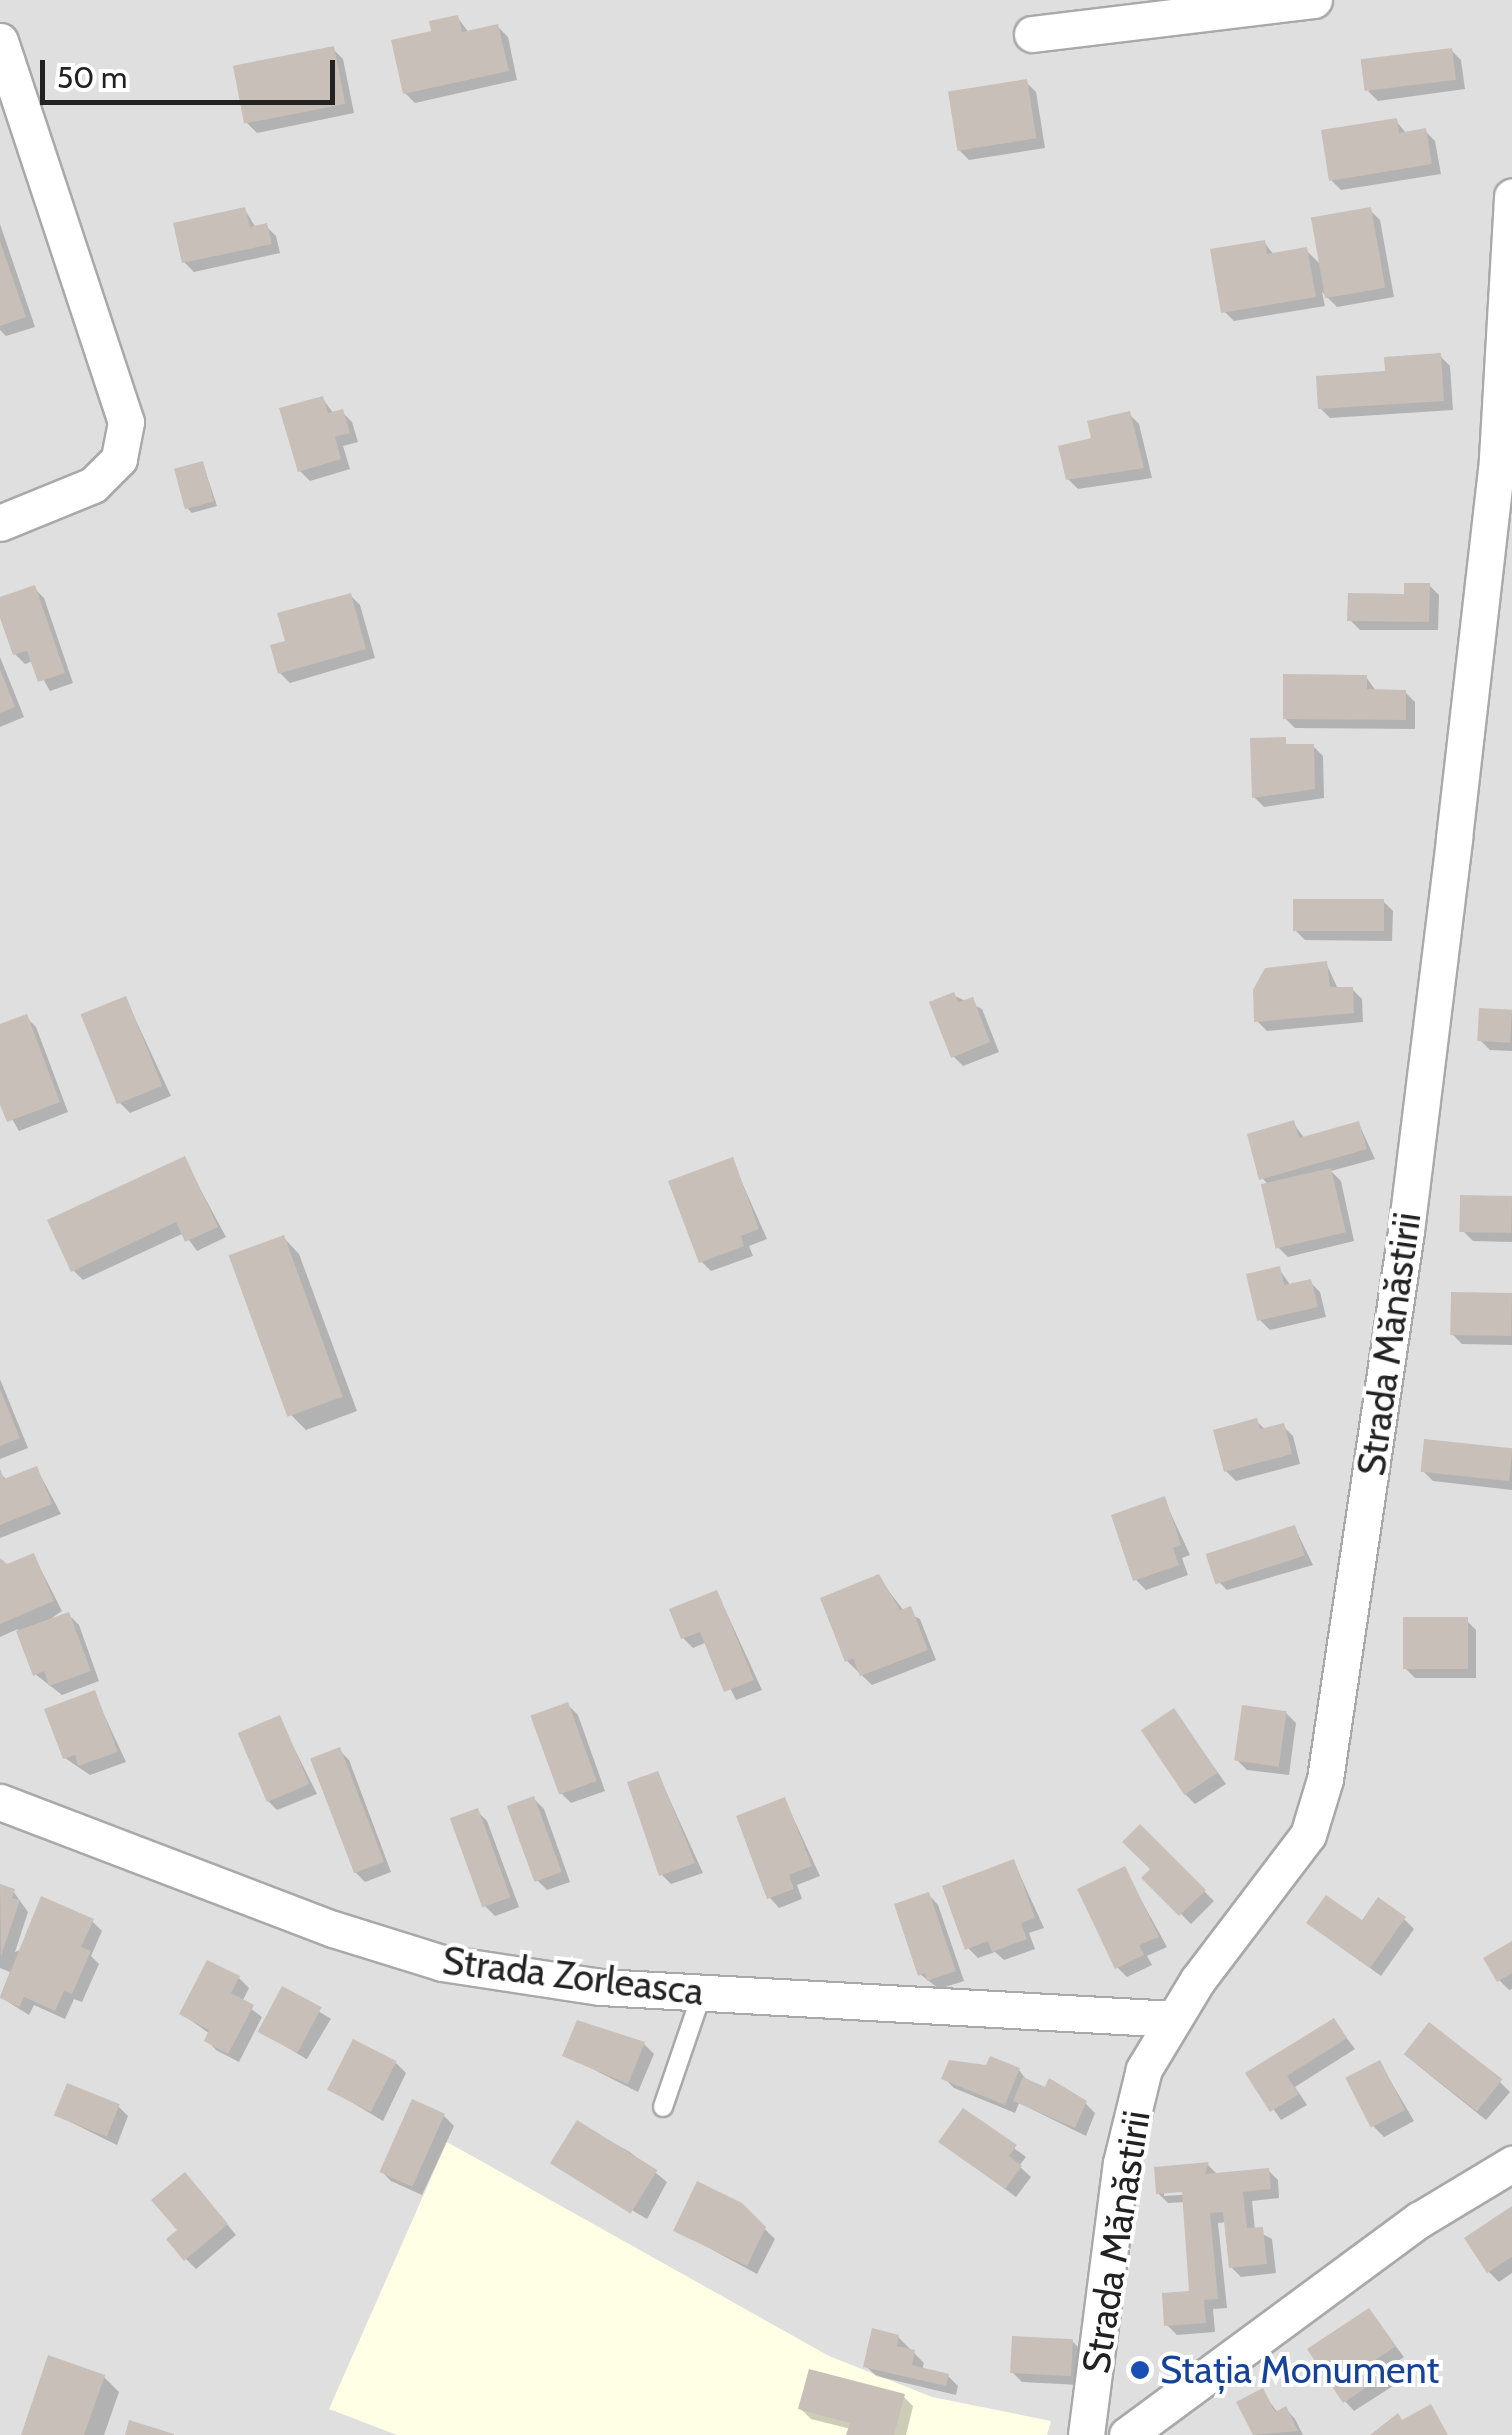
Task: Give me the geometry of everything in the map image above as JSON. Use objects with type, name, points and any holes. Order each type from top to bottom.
[{"type":"street","points":[[1032,34],[1314,0]]},
{"type":"street","points":[[0,42],[126,422],[120,459],[93,485],[0,523]]},
{"type":"street","name":"Strada Mănăstirii","points":[[1086,2435],[1121,2164],[1144,2070],[1173,2019],[1308,1836],[1326,1779],[1406,1231],[1454,838],[1497,458],[1512,196]]},
{"type":"street","name":"Strada Zorleasca","points":[[0,1802],[333,1929],[442,1963],[702,1993],[1173,2019]]},
{"type":"street","points":[[1127,2435],[1419,2220],[1512,2164]]},
{"type":"lane","points":[[664,2107],[702,1993]]},
{"type":"shaded area","points":[[0,0],[1512,0],[1512,2435],[0,2435]]},
{"type":"shaded area","points":[[447,2142],[829,2356],[932,2397],[1051,2421],[1047,2435],[397,2435],[329,2409]]},
{"type":"building","points":[[458,15],[462,32],[498,24],[509,71],[403,94],[391,40],[431,31],[429,21]]},
{"type":"building","points":[[334,46],[345,104],[244,124],[233,66]]},
{"type":"building","points":[[1452,48],[1456,80],[1365,91],[1361,59]]},
{"type":"building","points":[[1027,79],[1036,138],[957,151],[948,92]]},
{"type":"building","points":[[1397,118],[1399,133],[1426,128],[1432,164],[1329,181],[1321,130]]},
{"type":"building","points":[[245,207],[250,227],[267,223],[272,244],[182,263],[173,223]]},
{"type":"building","points":[[1371,207],[1385,288],[1325,298],[1311,218]]},
{"type":"building","points":[[1265,240],[1267,254],[1307,247],[1316,297],[1221,313],[1210,249]]},
{"type":"building","points":[[0,241],[26,317],[0,326]]},
{"type":"building","points":[[1441,353],[1444,401],[1318,409],[1316,376],[1385,371],[1384,357]]},
{"type":"building","points":[[323,396],[328,413],[343,409],[350,433],[335,437],[341,459],[298,472],[279,408]]},
{"type":"building","points":[[1130,411],[1144,468],[1066,480],[1058,446],[1091,438],[1087,421]]},
{"type":"building","points":[[203,461],[214,502],[185,509],[174,469]]},
{"type":"building","points":[[1404,583],[1430,583],[1429,622],[1347,621],[1348,593],[1404,594]]},
{"type":"building","points":[[35,585],[65,673],[38,682],[27,651],[13,655],[0,618],[0,597]]},
{"type":"building","points":[[351,593],[366,649],[278,674],[270,645],[285,641],[277,613]]},
{"type":"building","points":[[0,669],[15,707],[0,713]]},
{"type":"building","points":[[1283,674],[1367,675],[1367,689],[1406,690],[1406,720],[1283,719]]},
{"type":"building","points":[[1286,737],[1286,744],[1314,744],[1315,789],[1252,798],[1250,738]]},
{"type":"building","points":[[1293,899],[1384,899],[1384,931],[1293,931]]},
{"type":"building","points":[[1327,961],[1330,987],[1353,987],[1354,1013],[1254,1022],[1253,990],[1265,968]]},
{"type":"building","points":[[954,992],[958,1002],[973,997],[990,1042],[951,1058],[929,1002]]},
{"type":"building","points":[[126,996],[162,1086],[117,1104],[81,1014]]},
{"type":"building","points":[[1479,1008],[1512,1010],[1510,1043],[1477,1041]]},
{"type":"building","points":[[27,1014],[60,1102],[7,1122],[0,1105],[0,1024]]},
{"type":"building","points":[[1294,1120],[1299,1138],[1359,1121],[1367,1149],[1259,1180],[1247,1134]]},
{"type":"building","points":[[185,1156],[218,1227],[185,1242],[176,1222],[71,1272],[47,1220]]},
{"type":"building","points":[[733,1157],[759,1229],[741,1236],[744,1246],[699,1263],[668,1181]]},
{"type":"building","points":[[1331,1168],[1346,1232],[1276,1249],[1261,1184]]},
{"type":"building","points":[[1460,1195],[1512,1196],[1511,1233],[1459,1232]]},
{"type":"building","points":[[284,1235],[343,1397],[287,1417],[229,1255]]},
{"type":"building","points":[[1280,1266],[1284,1285],[1311,1279],[1318,1307],[1257,1321],[1246,1274]]},
{"type":"building","points":[[1451,1292],[1512,1293],[1511,1336],[1450,1335]]},
{"type":"building","points":[[0,1389],[20,1438],[0,1446]]},
{"type":"building","points":[[1257,1418],[1260,1429],[1284,1423],[1292,1454],[1224,1472],[1213,1430]]},
{"type":"building","points":[[1424,1439],[1512,1448],[1509,1481],[1421,1472]]},
{"type":"building","points":[[37,1466],[52,1504],[0,1525],[0,1469],[4,1479]]},
{"type":"building","points":[[1165,1496],[1181,1545],[1173,1548],[1179,1565],[1133,1581],[1111,1515]]},
{"type":"building","points":[[1295,1525],[1305,1555],[1215,1584],[1206,1554]]},
{"type":"building","points":[[34,1553],[54,1601],[0,1624],[0,1558],[7,1564]]},
{"type":"building","points":[[879,1574],[900,1610],[911,1606],[928,1650],[860,1676],[853,1658],[845,1662],[820,1598]]},
{"type":"building","points":[[717,1590],[754,1680],[724,1692],[700,1632],[681,1639],[669,1609]]},
{"type":"building","points":[[69,1612],[91,1671],[49,1686],[44,1671],[33,1676],[16,1631]]},
{"type":"building","points":[[1403,1617],[1468,1617],[1468,1669],[1403,1669]]},
{"type":"building","points":[[95,1690],[118,1752],[78,1766],[75,1755],[63,1759],[44,1709]]},
{"type":"building","points":[[568,1702],[597,1781],[559,1795],[530,1716]]},
{"type":"building","points":[[1242,1705],[1287,1711],[1279,1767],[1234,1760]]},
{"type":"building","points":[[1174,1708],[1218,1773],[1184,1795],[1141,1730]]},
{"type":"building","points":[[280,1715],[309,1784],[267,1802],[238,1733]]},
{"type":"building","points":[[340,1747],[384,1862],[354,1873],[310,1758]]},
{"type":"building","points":[[658,1771],[695,1863],[659,1876],[627,1782]]},
{"type":"building","points":[[534,1796],[562,1872],[534,1882],[507,1806]]},
{"type":"building","points":[[785,1797],[812,1866],[789,1875],[794,1889],[767,1899],[736,1816]]},
{"type":"building","points":[[478,1808],[510,1897],[482,1908],[450,1818]]},
{"type":"building","points":[[1140,1824],[1206,1890],[1179,1916],[1141,1878],[1150,1869],[1122,1842]]},
{"type":"building","points":[[1014,1859],[1035,1918],[1021,1923],[1027,1939],[992,1952],[988,1941],[965,1950],[942,1886]]},
{"type":"building","points":[[1125,1866],[1159,1937],[1139,1945],[1144,1955],[1115,1969],[1077,1889]]},
{"type":"building","points":[[0,1884],[15,1889],[12,1898],[20,1900],[1,1956]]},
{"type":"building","points":[[929,1892],[956,1971],[927,1981],[925,1973],[918,1976],[894,1904]]},
{"type":"building","points":[[1326,1895],[1362,1920],[1378,1897],[1406,1917],[1370,1968],[1306,1923]]},
{"type":"building","points":[[41,1896],[94,1919],[81,1947],[91,1951],[72,1994],[64,1991],[55,2011],[24,1997],[19,2007],[0,1998]]},
{"type":"building","points":[[1512,1941],[1512,1973],[1497,1982],[1483,1958]]},
{"type":"building","points":[[207,1960],[240,1976],[231,1993],[254,2005],[228,2054],[204,2041],[209,2030],[179,2014]]},
{"type":"building","points":[[282,1986],[322,2007],[297,2053],[258,2032]]},
{"type":"building","points":[[1334,2018],[1347,2038],[1287,2076],[1299,2094],[1270,2112],[1245,2073]]},
{"type":"building","points":[[577,2020],[645,2042],[628,2084],[562,2056]]},
{"type":"building","points":[[1429,2022],[1502,2079],[1477,2112],[1404,2054]]},
{"type":"building","points":[[353,2039],[397,2061],[371,2112],[327,2090]]},
{"type":"building","points":[[990,2056],[1020,2068],[1005,2105],[941,2079],[949,2060],[986,2065]]},
{"type":"building","points":[[1380,2060],[1405,2110],[1371,2128],[1345,2078]]},
{"type":"building","points":[[1023,2077],[1045,2087],[1049,2078],[1087,2101],[1075,2128],[1013,2101]]},
{"type":"building","points":[[67,2083],[120,2104],[107,2137],[54,2115]]},
{"type":"building","points":[[412,2099],[445,2114],[412,2187],[379,2172]]},
{"type":"building","points":[[963,2108],[1017,2145],[1009,2156],[1022,2166],[1005,2189],[938,2142]]},
{"type":"building","points":[[577,2120],[658,2170],[631,2214],[550,2163]]},
{"type":"building","points":[[1209,2162],[1205,2174],[1269,2168],[1271,2189],[1243,2192],[1247,2228],[1263,2227],[1267,2264],[1229,2268],[1223,2212],[1210,2213],[1218,2299],[1204,2300],[1206,2323],[1164,2326],[1162,2293],[1189,2291],[1182,2192],[1156,2194],[1154,2167]]},
{"type":"building","points":[[185,2172],[228,2224],[184,2261],[166,2239],[177,2230],[151,2200]]},
{"type":"building","points":[[697,2181],[742,2203],[766,2227],[747,2266],[673,2231]]},
{"type":"building","points":[[1512,2206],[1512,2257],[1487,2273],[1464,2238]]},
{"type":"building","points":[[1369,2308],[1396,2346],[1375,2360],[1385,2375],[1343,2403],[1307,2349]]},
{"type":"building","points":[[872,2328],[899,2335],[897,2346],[915,2350],[912,2365],[949,2374],[946,2386],[863,2367]]},
{"type":"building","points":[[1012,2336],[1073,2339],[1071,2376],[1010,2373]]},
{"type":"building","points":[[48,2355],[105,2375],[84,2435],[21,2435]]},
{"type":"building","points":[[809,2369],[905,2394],[894,2435],[846,2435],[850,2423],[798,2409]]},
{"type":"building","points":[[1263,2388],[1275,2412],[1286,2406],[1298,2431],[1253,2435],[1236,2402]]},
{"type":"building","points":[[1431,2404],[1448,2435],[1370,2435],[1398,2413],[1402,2420]]},
{"type":"building","points":[[129,2420],[174,2434],[174,2435],[125,2435]]},
{"type":"place","name":"Stația Monument","points":[[1140,2370]]}]
